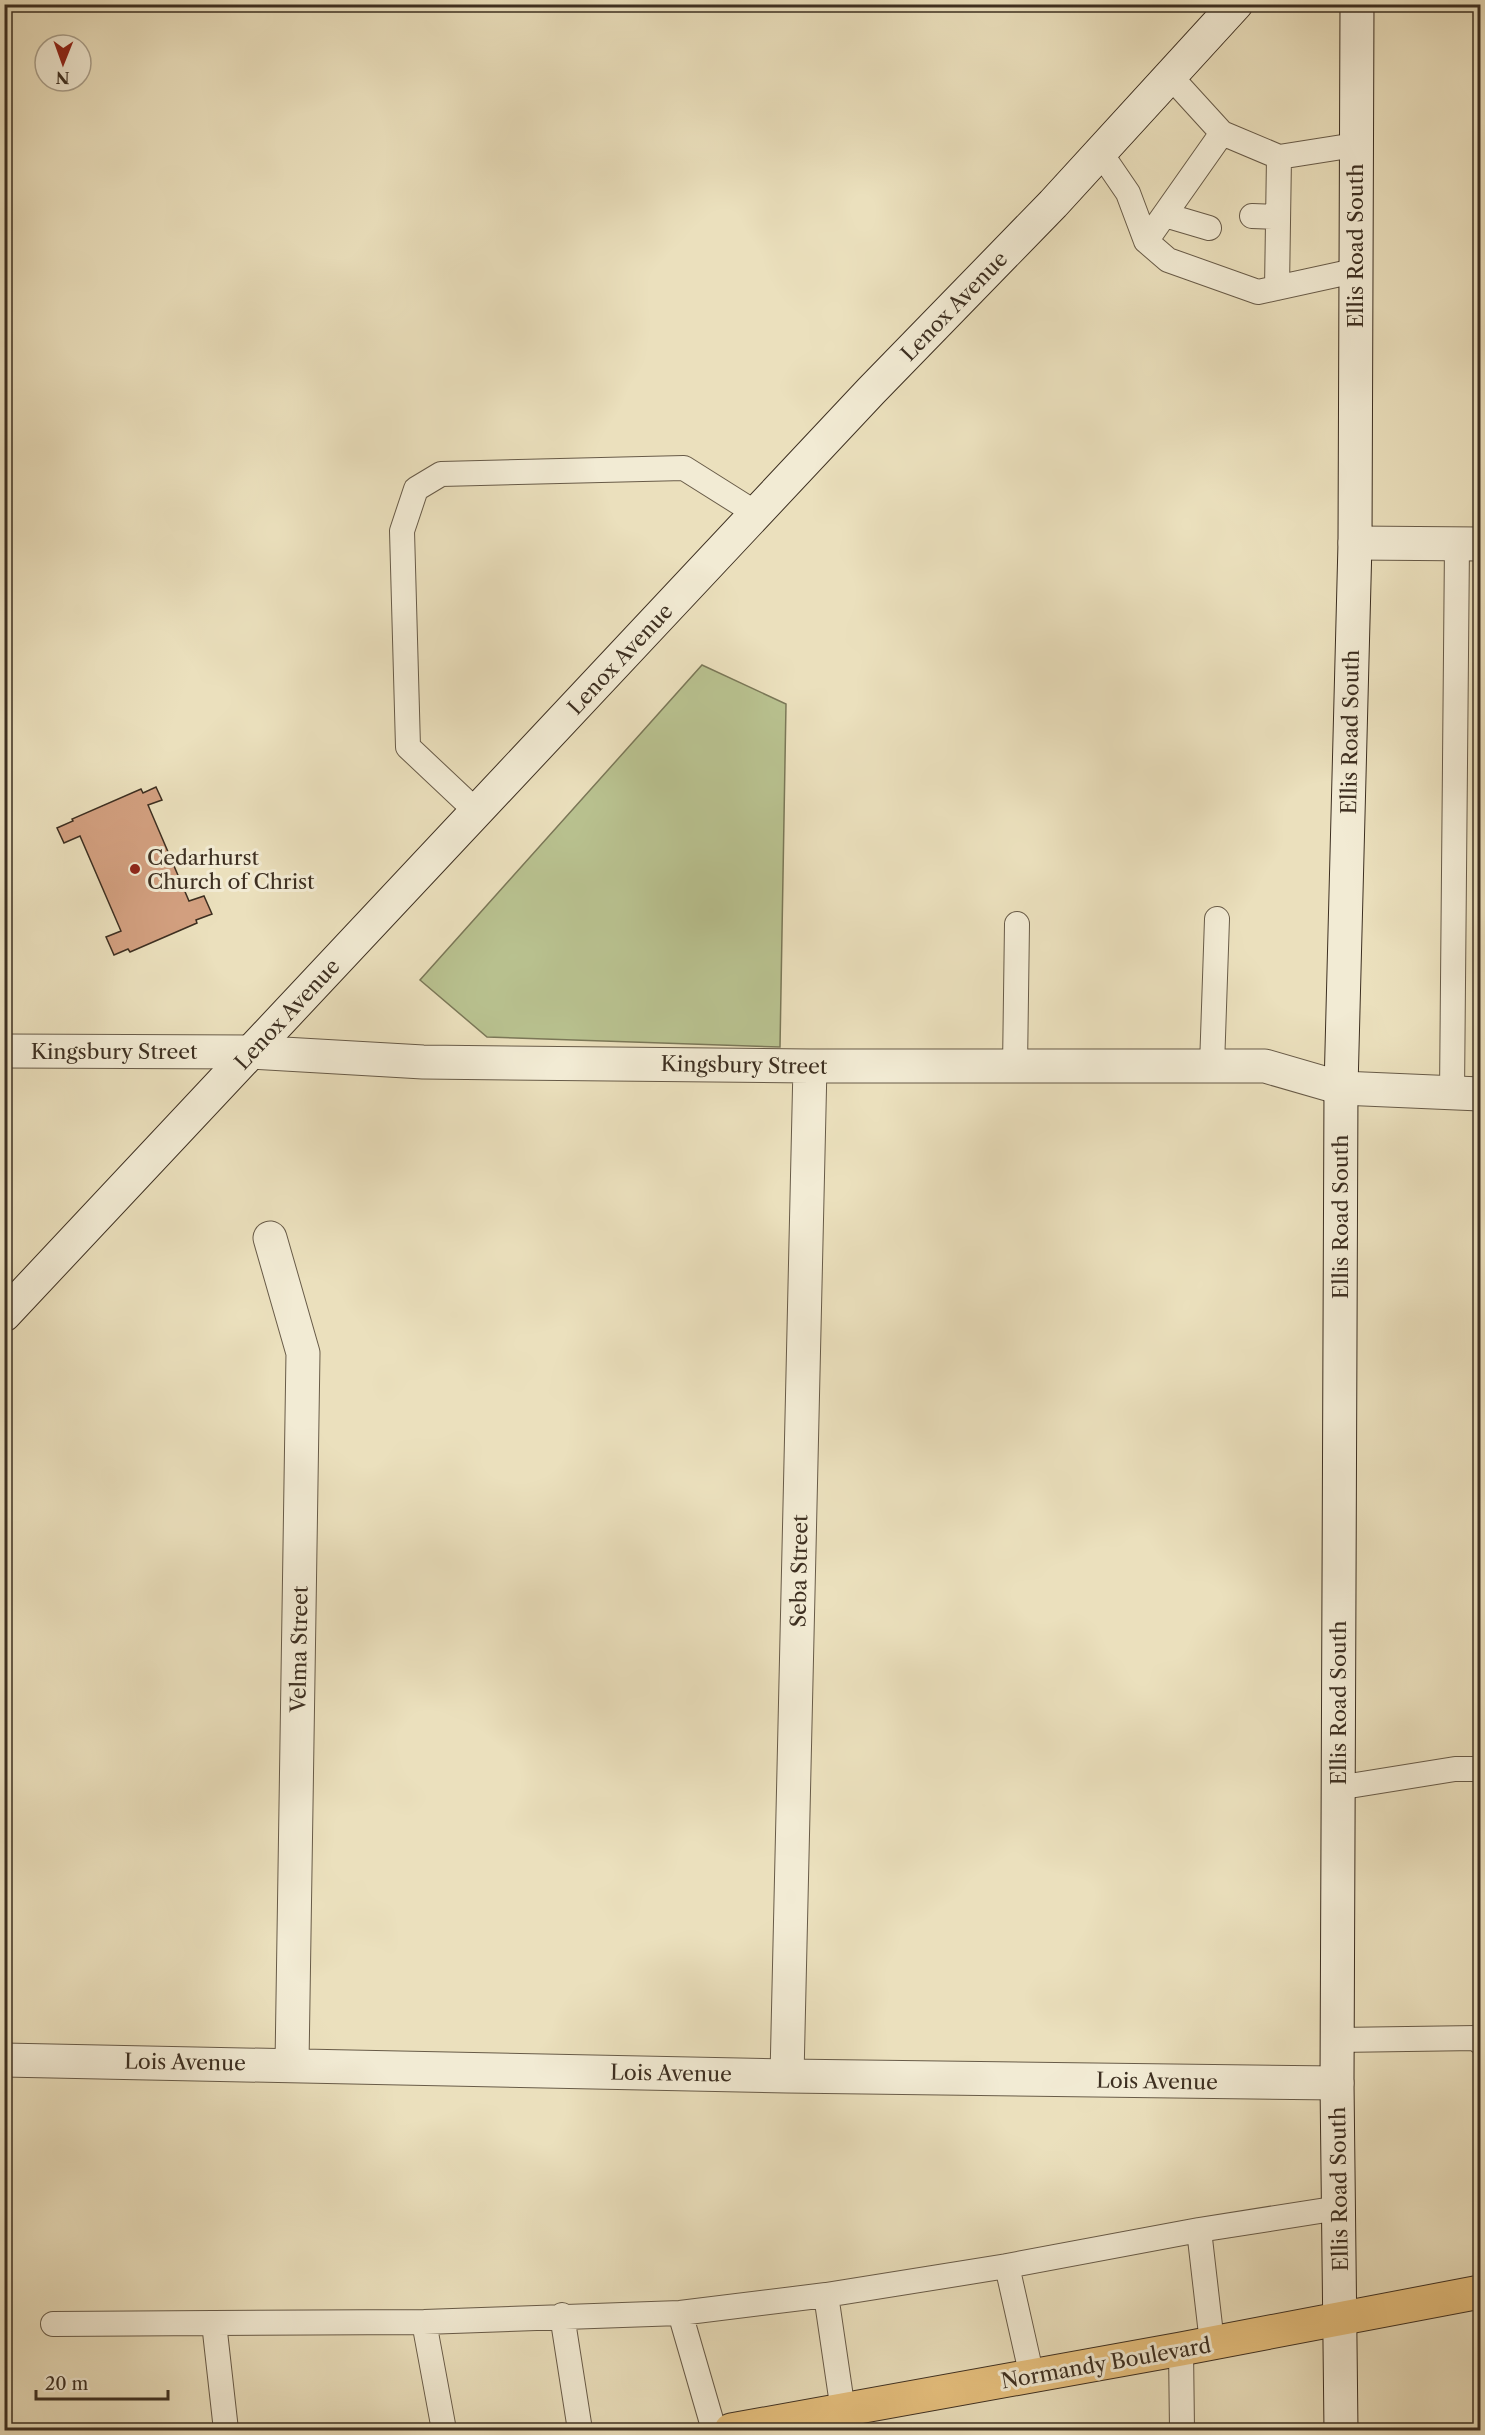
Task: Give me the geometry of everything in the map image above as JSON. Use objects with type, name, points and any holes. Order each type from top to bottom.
[{"type":"main road","name":"Normandy Boulevard","points":[[731,2430],[1032,2377],[1480,2292]]},
{"type":"street","name":"Lenox Avenue","points":[[4,1315],[1100,152],[1236,4]]},
{"type":"street","name":"Ellis Road South","points":[[1341,2430],[1337,2083],[1337,1788],[1341,1088],[1355,543],[1354,271],[1357,4]]},
{"type":"street","points":[[1355,543],[1469,544]]},
{"type":"street","name":"Kingsbury Street","points":[[4,1051],[251,1052],[423,1062],[1015,1067],[1265,1066],[1341,1088],[1466,1094]]},
{"type":"street","name":"Seba Street","points":[[787,2076],[810,1066]]},
{"type":"street","name":"Velma Street","points":[[270,1238],[303,1353],[292,2064]]},
{"type":"street","name":"Lois Avenue","points":[[4,2060],[292,2064],[787,2076],[1337,2083]]},
{"type":"lane","points":[[1170,76],[1222,133],[1279,157],[1355,145]]},
{"type":"lane","points":[[1146,241],[1222,133]]},
{"type":"lane","points":[[1100,152],[1128,193],[1146,241],[1168,260],[1258,292],[1354,271]]},
{"type":"lane","points":[[1276,288],[1279,157]]},
{"type":"lane","points":[[1165,215],[1209,228]]},
{"type":"lane","points":[[1252,216],[1278,217]]},
{"type":"lane","points":[[477,812],[408,747],[402,531],[416,489],[441,474],[684,468],[757,514]]},
{"type":"lane","points":[[1466,1094],[1469,544]]},
{"type":"lane","points":[[1212,1066],[1216,919]]},
{"type":"lane","points":[[1015,1067],[1017,924]]},
{"type":"lane","points":[[1337,1788],[1455,1769],[1480,1769]]},
{"type":"lane","points":[[1337,2040],[1478,2038],[1480,2042]]},
{"type":"lane","points":[[54,2324],[424,2322],[562,2315],[680,2313],[825,2295],[1339,2208]]},
{"type":"lane","points":[[1182,2430],[1197,2346],[1199,2230]]},
{"type":"lane","points":[[1007,2266],[1032,2377]]},
{"type":"lane","points":[[825,2295],[843,2411]]},
{"type":"lane","points":[[680,2313],[714,2430]]},
{"type":"lane","points":[[562,2315],[580,2430]]},
{"type":"lane","points":[[424,2322],[444,2430]]},
{"type":"lane","points":[[214,2323],[226,2430]]},
{"type":"green space","points":[[702,665],[786,704],[780,1047],[487,1037],[420,980]]},
{"type":"building","name":"Cedarhurst Church of Christ","points":[[156,787],[162,800],[148,805],[189,901],[204,896],[212,914],[196,920],[197,923],[130,952],[128,949],[114,955],[106,937],[121,931],[80,836],[64,843],[57,828],[73,821],[72,819],[141,789],[143,793]]},
{"type":"place","name":"Cedarhurst Church of Christ","points":[[135,869]]}]
